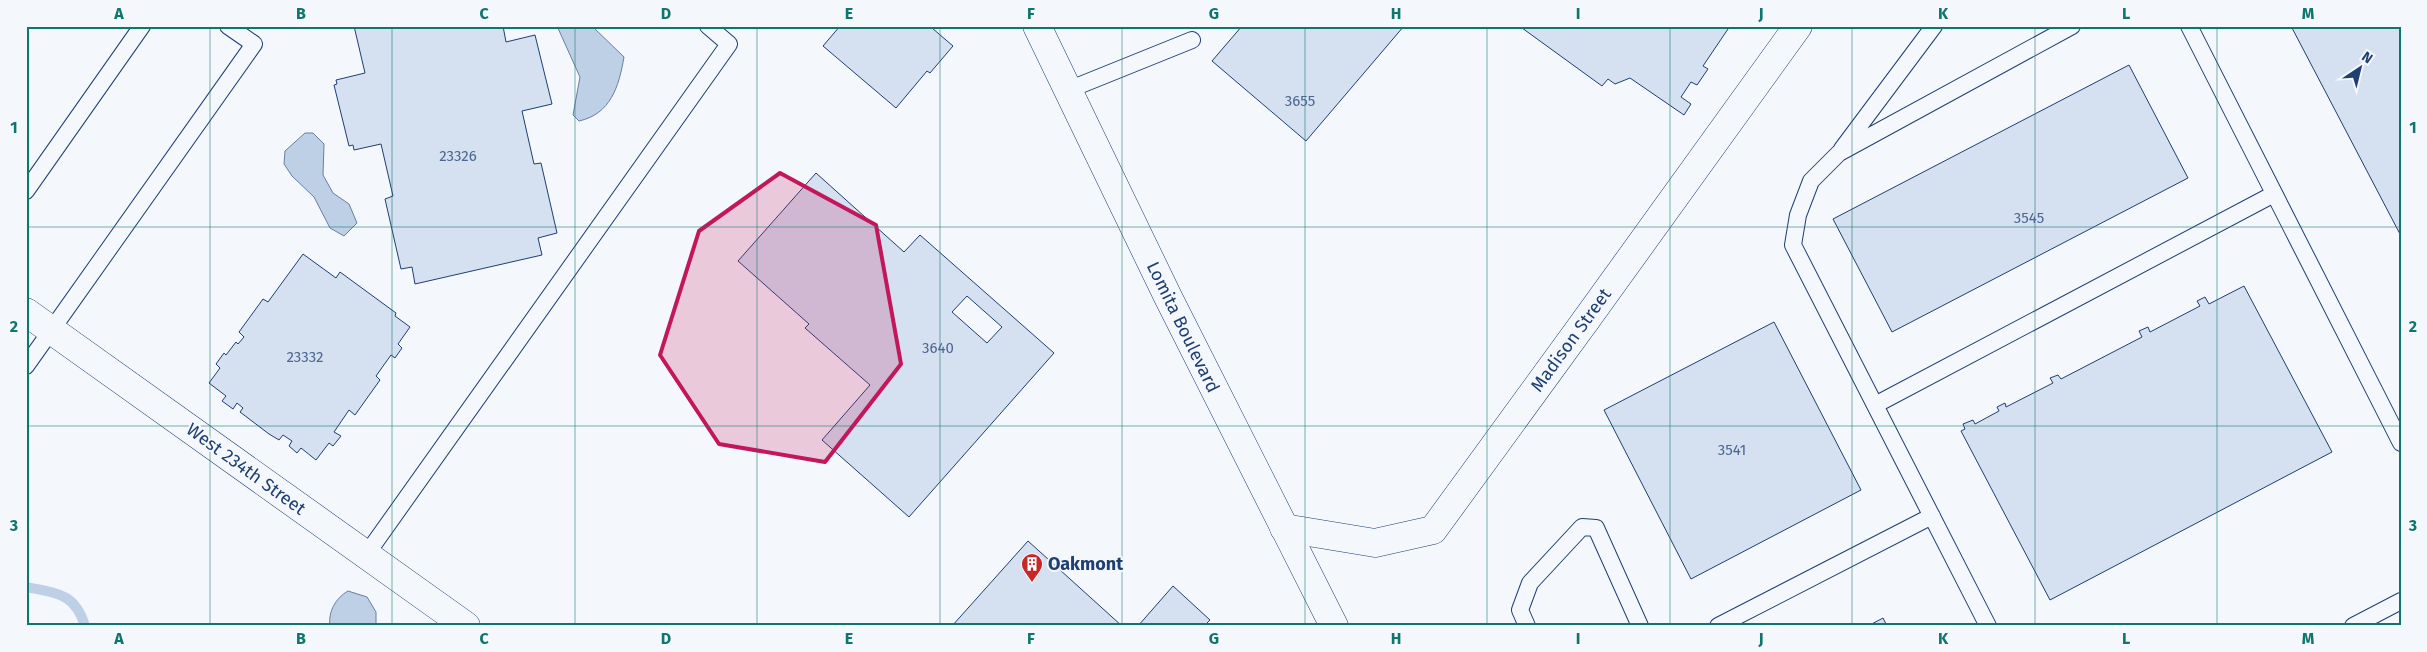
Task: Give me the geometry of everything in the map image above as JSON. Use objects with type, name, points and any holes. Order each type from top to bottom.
[{"type":"street","name":"Lomita Boulevard","points":[[1037,26],[1168,297],[1334,626]]},
{"type":"street","name":"Madison Street","points":[[1284,528],[1375,543],[1434,530],[1798,26]]},
{"type":"street","name":"West 234th Street","points":[[26,312],[466,626]]},
{"type":"lane","points":[[26,191],[142,26]]},
{"type":"lane","points":[[26,366],[254,44],[228,26]]},
{"type":"lane","points":[[366,555],[729,44],[708,26]]},
{"type":"lane","points":[[1934,26],[1839,153],[1812,181],[1798,215],[1793,245],[1988,626]]},
{"type":"lane","points":[[1839,153],[2072,26]]},
{"type":"lane","points":[[2189,26],[2401,442]]},
{"type":"lane","points":[[1068,90],[1192,40]]},
{"type":"lane","points":[[1875,405],[2274,194]]},
{"type":"lane","points":[[1718,626],[1932,516]]},
{"type":"lane","points":[[1527,626],[1520,610],[1530,583],[1582,527],[1596,528],[1640,626]]},
{"type":"lane","points":[[2353,626],[2401,601]]},
{"type":"highlighted area","points":[[780,173],[876,225],[901,364],[825,462],[719,444],[660,355],[699,231]]},
{"type":"water","points":[[557,26],[592,26],[624,57],[612,97],[599,112],[579,121],[573,115],[580,77]]},
{"type":"water","points":[[305,133],[313,133],[324,144],[323,175],[333,193],[349,204],[357,223],[344,236],[330,228],[314,197],[292,176],[284,164],[285,151]]},
{"type":"water","points":[[348,591],[367,597],[376,612],[376,626],[330,626],[330,615],[334,606],[340,597]]},
{"type":"building","points":[[354,26],[503,26],[506,42],[535,35],[552,104],[522,111],[534,164],[541,163],[557,233],[538,238],[542,255],[415,284],[412,267],[401,269],[385,199],[393,196],[381,144],[354,150],[353,145],[349,146],[334,85],[337,84],[336,80],[365,73]]},
{"type":"building","points":[[840,26],[934,26],[932,28],[953,46],[930,73],[927,71],[896,108],[823,46]]},
{"type":"building","points":[[1242,26],[1404,26],[1306,141],[1212,61]]},
{"type":"building","points":[[1524,26],[1730,26],[1703,66],[1708,69],[1697,85],[1691,82],[1681,97],[1691,104],[1684,115],[1630,78],[1615,84],[1608,79],[1602,86],[1522,28]]},
{"type":"building","points":[[2291,26],[2401,26],[2401,236]]},
{"type":"building","points":[[2129,65],[2188,178],[1892,332],[1833,219]]},
{"type":"building","points":[[816,173],[904,252],[920,235],[1054,353],[909,517],[822,440],[870,385],[805,328],[809,324],[738,261]],"holes":[[[967,296],[1002,327],[987,343],[952,312]]]},
{"type":"building","points":[[303,254],[336,278],[340,272],[396,313],[395,316],[410,327],[398,344],[402,348],[395,358],[391,355],[376,376],[380,380],[355,415],[349,410],[334,432],[341,436],[333,446],[329,443],[316,460],[301,448],[297,453],[289,446],[292,441],[283,435],[279,440],[269,434],[240,412],[243,408],[237,403],[233,409],[222,401],[226,396],[209,383],[220,368],[216,364],[224,353],[226,355],[236,342],[238,344],[244,337],[239,332],[263,299],[268,302]]},
{"type":"building","points":[[2244,286],[2332,452],[2050,600],[1961,431],[1965,429],[1963,424],[1973,420],[1975,424],[1999,411],[1997,407],[2005,403],[2006,407],[2053,383],[2050,378],[2058,375],[2061,379],[2142,337],[2139,331],[2148,327],[2150,332],[2200,306],[2197,301],[2205,297],[2209,304]]},
{"type":"building","points":[[1774,322],[1861,490],[1691,579],[1604,410]]},
{"type":"building","name":"Oakmont","points":[[1028,541],[1122,626],[952,626]]},
{"type":"building","name":"Oakmont","points":[[1173,586],[1210,620],[1204,626],[1138,626]]},
{"type":"building","points":[[1883,618],[1887,626],[1868,626]]},
{"type":"waterway","points":[[26,587],[63,596],[76,607],[85,626]]},
{"type":"place","name":"Oakmont","points":[[1032,583]]}]
